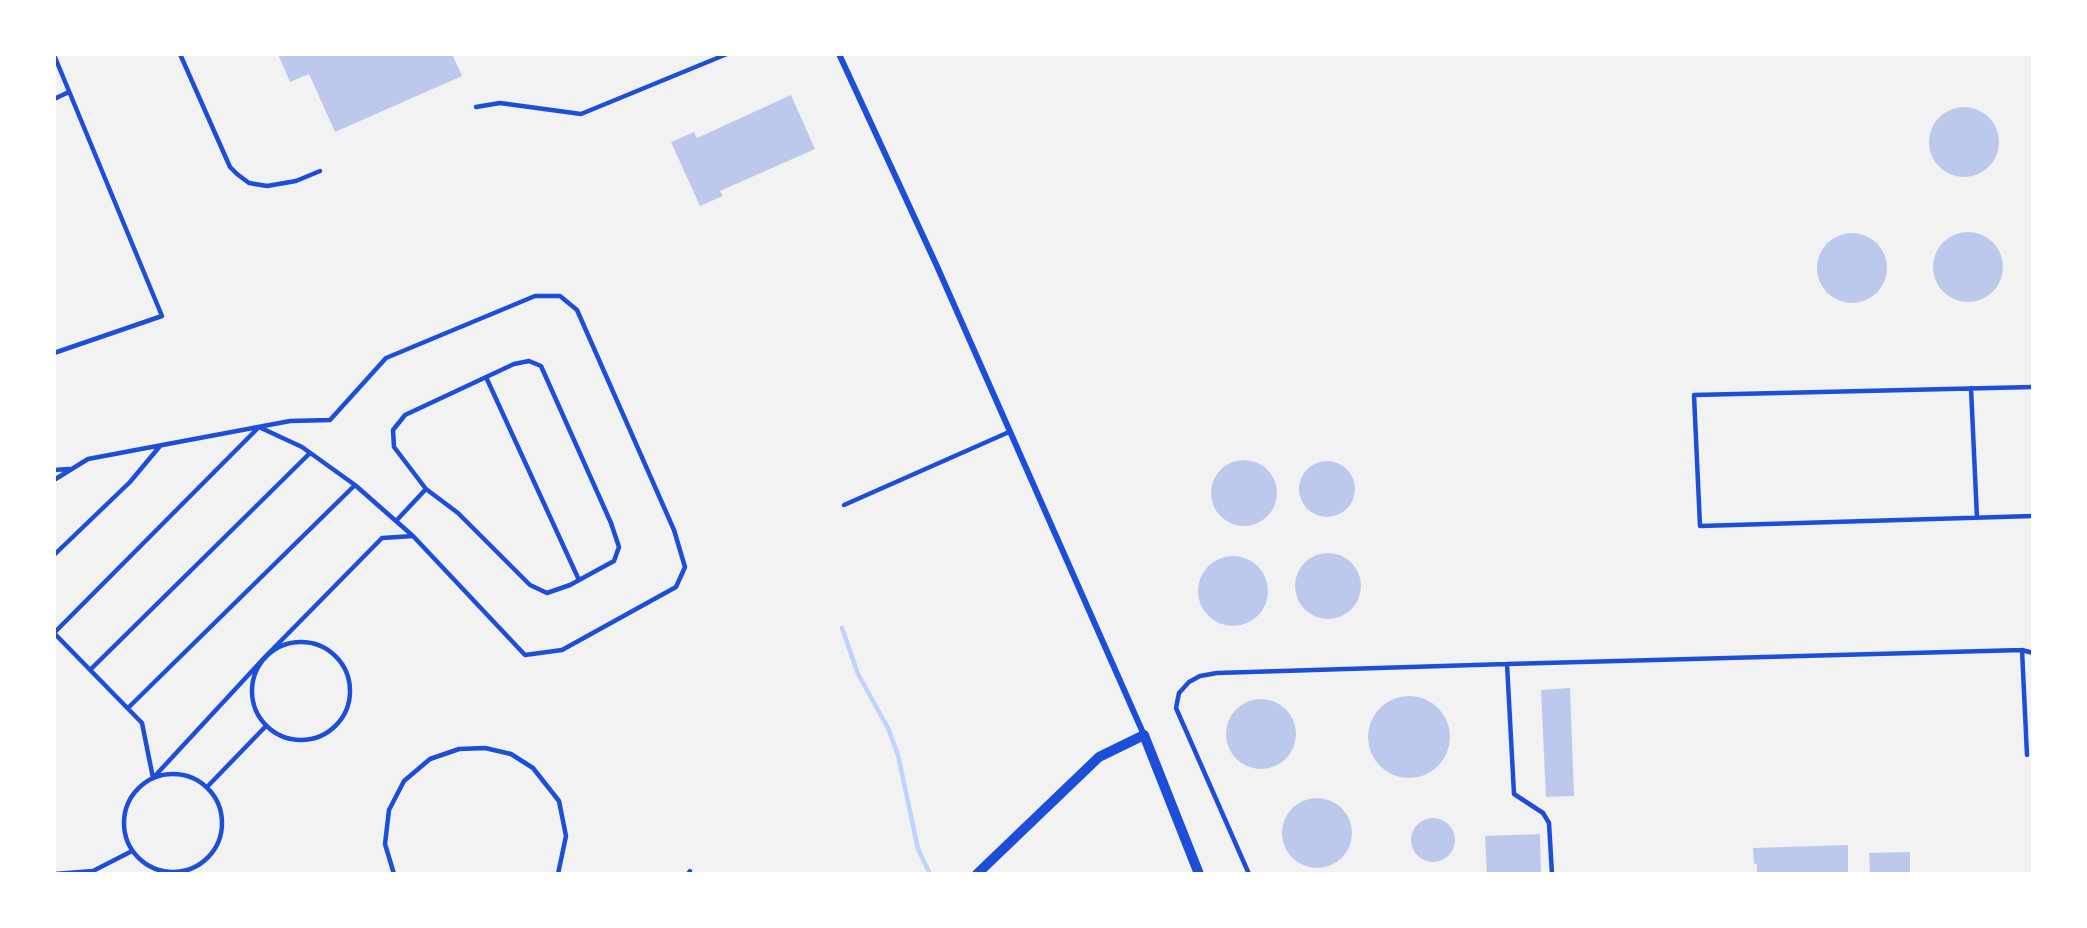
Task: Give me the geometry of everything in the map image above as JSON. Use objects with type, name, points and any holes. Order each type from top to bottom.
[{"type":"street","points":[[839,54],[936,264],[1144,735],[1198,874]]},
{"type":"street","points":[[977,874],[1099,757],[1144,735]]},
{"type":"lane","points":[[180,54],[230,167],[237,174],[249,183],[267,186],[296,181],[320,171]]},
{"type":"lane","points":[[476,107],[500,103],[581,114],[727,54]]},
{"type":"lane","points":[[54,55],[162,316],[54,352]]},
{"type":"lane","points":[[54,99],[69,92]]},
{"type":"lane","points":[[54,480],[88,459],[290,421],[330,420],[386,358],[535,296],[560,296],[577,310],[674,530],[685,567],[676,586],[562,650],[525,655],[414,536],[396,520],[355,485],[310,453],[259,427]]},
{"type":"lane","points":[[529,361],[541,366],[619,547],[614,561],[579,580],[547,593],[530,585],[458,513],[426,489],[394,447],[393,430],[405,415],[486,377],[514,364],[529,361]]},
{"type":"lane","points":[[486,377],[579,580]]},
{"type":"lane","points":[[2033,387],[1694,395],[1700,526],[2033,516]]},
{"type":"lane","points":[[1971,388],[1977,518]]},
{"type":"lane","points":[[153,778],[142,723],[54,633],[259,427]]},
{"type":"lane","points":[[844,506],[1009,432]]},
{"type":"lane","points":[[54,555],[130,482],[159,446]]},
{"type":"lane","points":[[90,670],[310,453]]},
{"type":"lane","points":[[54,471],[72,468]]},
{"type":"lane","points":[[128,708],[355,485]]},
{"type":"lane","points":[[396,520],[426,489]]},
{"type":"lane","points":[[153,778],[181,774],[190,777],[207,787],[221,812],[219,841],[201,864],[174,873],[146,864],[132,851],[125,833],[127,805],[137,789],[153,778],[265,657],[382,537],[414,536]]},
{"type":"lane","points":[[290,643],[318,645],[341,663],[350,690],[342,718],[320,737],[311,740],[291,740],[266,726],[255,711],[251,692],[255,674],[265,657],[290,643]]},
{"type":"lane","points":[[1249,874],[1176,708],[1179,693],[1189,682],[1200,676],[1217,673],[1507,664],[2022,650],[2033,653]]},
{"type":"lane","points":[[2022,650],[2027,755]]},
{"type":"lane","points":[[1507,664],[1514,794],[1543,813],[1549,823],[1552,874]]},
{"type":"lane","points":[[207,787],[266,726]]},
{"type":"lane","points":[[394,874],[385,844],[389,810],[404,782],[430,759],[459,749],[485,748],[511,754],[533,768],[559,801],[566,836],[558,874]]},
{"type":"lane","points":[[54,874],[93,871],[132,851]]},
{"type":"building","points":[[278,54],[452,54],[462,76],[335,132],[309,74],[290,82]]},
{"type":"building","points":[[791,95],[815,149],[720,191],[723,196],[700,206],[671,142],[694,132],[697,138]]},
{"type":"building","points":[[1964,107],[1977,110],[1989,117],[1996,129],[1999,142],[1996,155],[1989,167],[1977,174],[1964,177],[1951,174],[1939,167],[1932,155],[1929,142],[1932,129],[1939,117],[1951,110]]},
{"type":"building","points":[[1968,232],[1981,235],[1993,242],[2000,254],[2003,267],[2000,280],[1993,292],[1981,299],[1968,302],[1955,299],[1943,292],[1936,280],[1933,267],[1936,254],[1943,242],[1955,235]]},
{"type":"building","points":[[1852,233],[1865,236],[1877,243],[1884,255],[1887,268],[1884,281],[1877,293],[1865,300],[1852,303],[1839,300],[1827,293],[1820,281],[1817,268],[1820,255],[1827,243],[1839,236]]},
{"type":"building","points":[[1238,460],[1250,460],[1262,465],[1272,475],[1277,493],[1275,506],[1262,521],[1250,526],[1238,526],[1226,521],[1216,511],[1211,499],[1211,487],[1216,475],[1226,465]]},
{"type":"building","points":[[1327,461],[1342,466],[1350,474],[1355,489],[1350,504],[1342,512],[1327,517],[1312,512],[1304,504],[1299,489],[1304,474],[1312,466]]},
{"type":"building","points":[[1334,553],[1352,562],[1359,573],[1361,586],[1359,599],[1352,610],[1341,617],[1322,619],[1304,610],[1297,599],[1295,580],[1304,562],[1315,555]]},
{"type":"building","points":[[1233,556],[1252,562],[1262,572],[1268,591],[1262,610],[1252,620],[1233,626],[1214,620],[1204,610],[1198,591],[1204,572],[1214,562]]},
{"type":"building","points":[[1570,688],[1574,796],[1546,797],[1541,690]]},
{"type":"building","points":[[1409,696],[1425,699],[1438,708],[1447,721],[1450,737],[1447,753],[1438,766],[1425,775],[1409,778],[1393,775],[1380,766],[1371,753],[1368,737],[1371,721],[1380,708],[1393,699]]},
{"type":"building","points":[[1261,699],[1274,702],[1286,709],[1293,721],[1296,734],[1293,747],[1286,759],[1274,766],[1261,769],[1248,766],[1236,759],[1229,747],[1226,734],[1229,721],[1236,709],[1248,702]]},
{"type":"building","points":[[1317,798],[1330,801],[1342,808],[1349,820],[1352,833],[1349,846],[1342,858],[1330,865],[1317,868],[1304,865],[1292,858],[1285,846],[1282,833],[1285,820],[1292,808],[1304,801]]},
{"type":"building","points":[[1433,818],[1449,824],[1455,840],[1449,856],[1433,862],[1417,856],[1411,840],[1417,824]]},
{"type":"building","points":[[1540,834],[1541,874],[1487,874],[1485,836]]},
{"type":"building","points":[[1848,845],[1848,874],[1757,874],[1757,864],[1754,864],[1753,848]]},
{"type":"building","points":[[1910,852],[1910,874],[1870,874],[1869,853]]},
{"type":"waterway","points":[[842,628],[858,674],[888,728],[898,755],[918,849],[930,874]]}]
